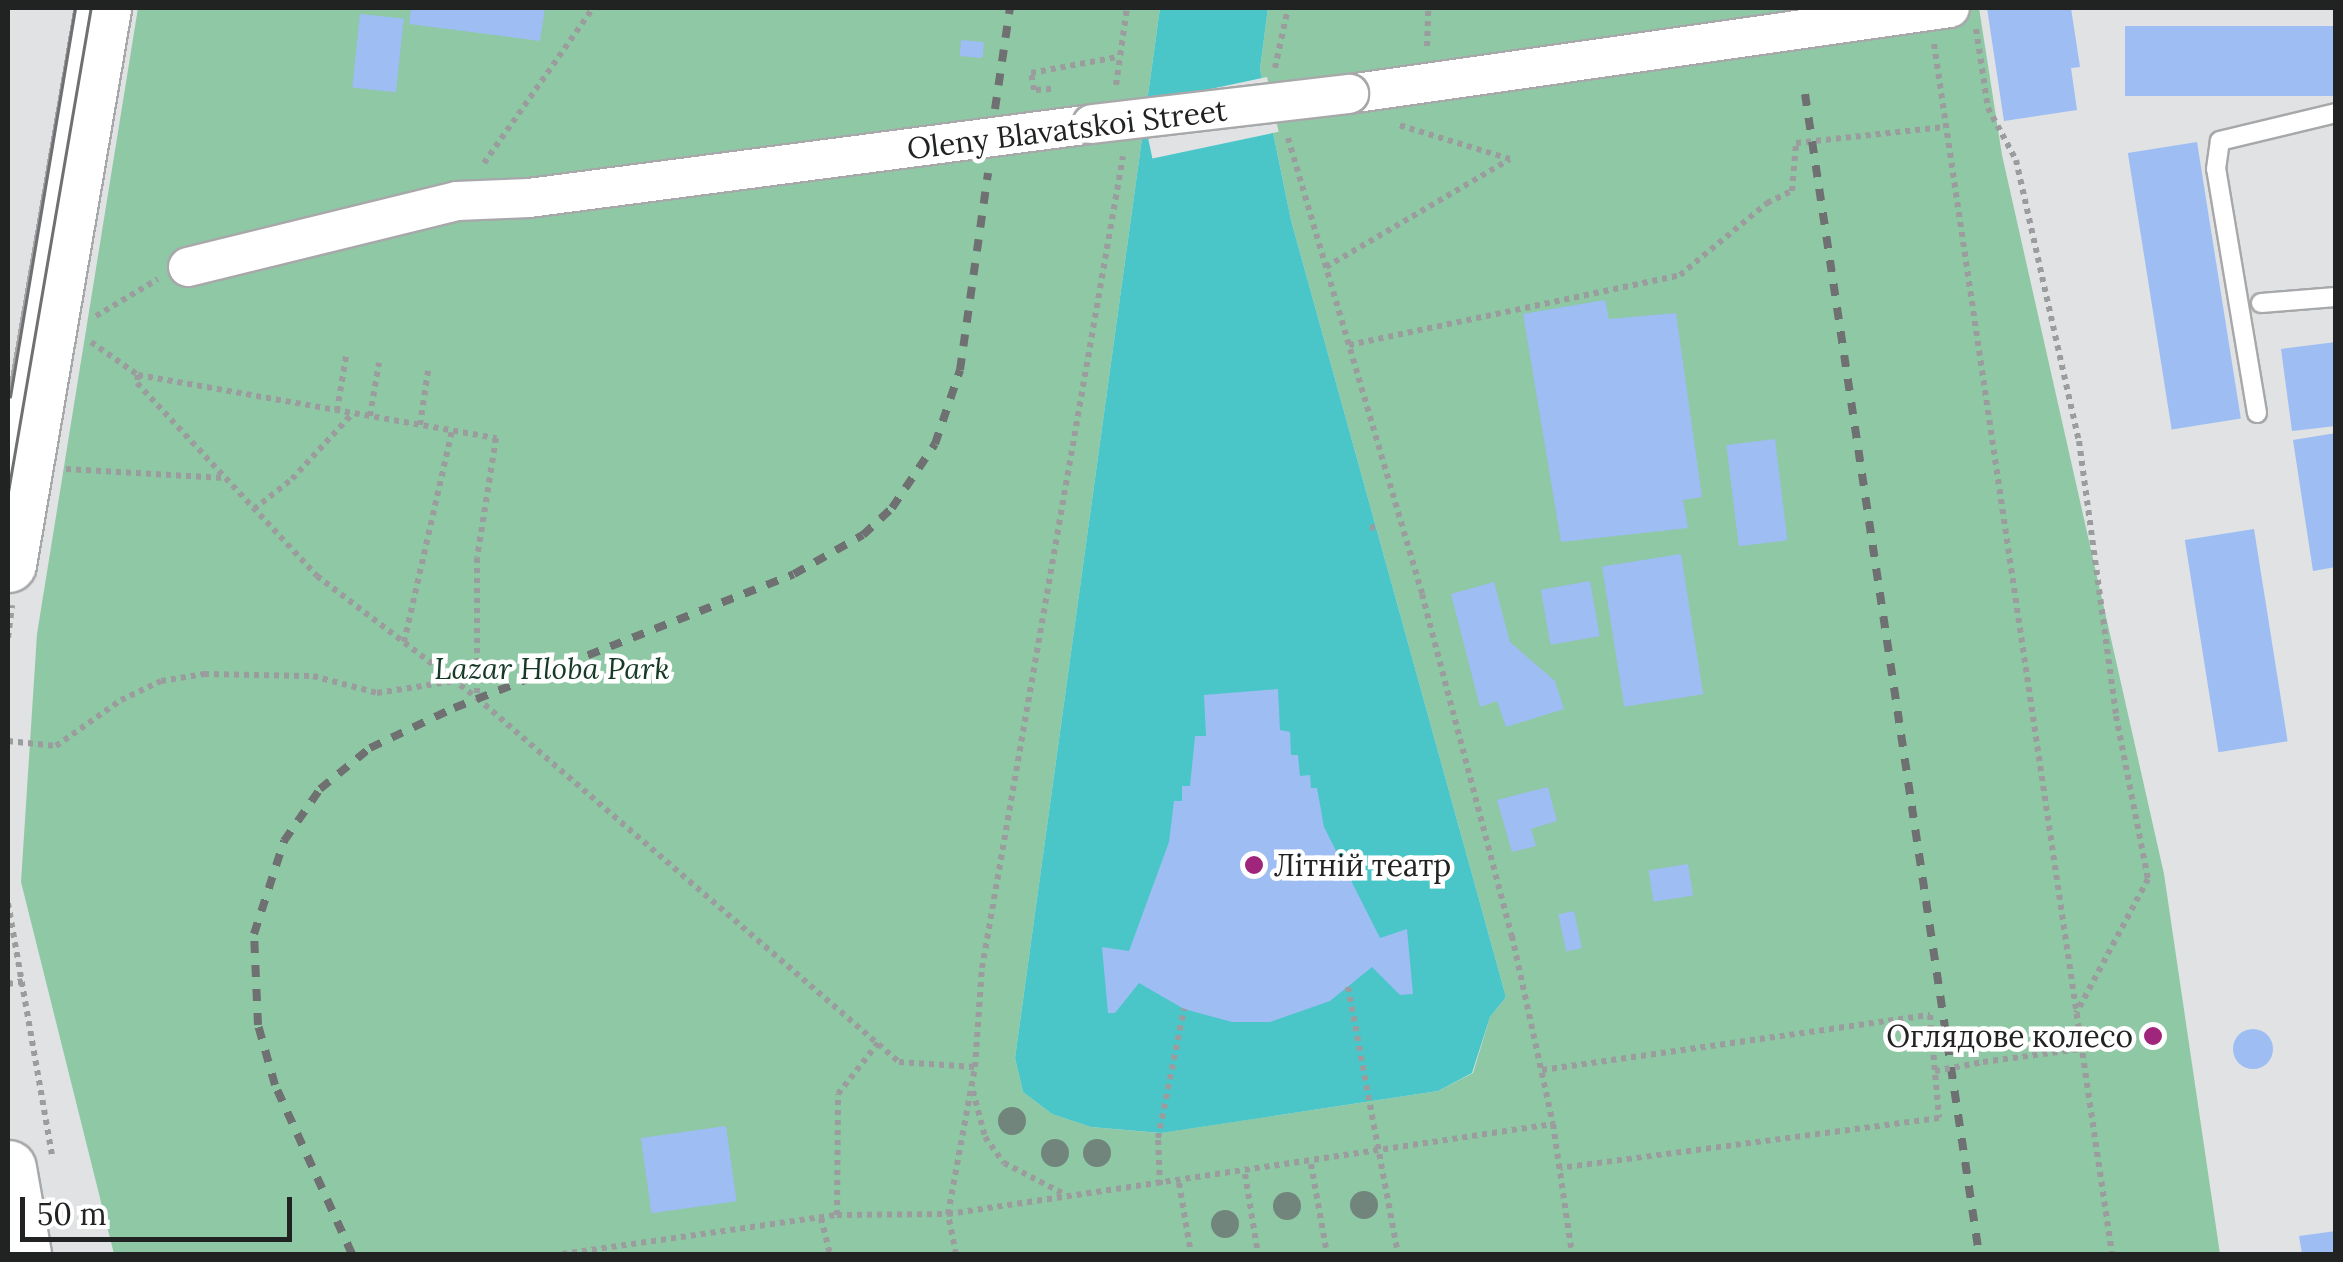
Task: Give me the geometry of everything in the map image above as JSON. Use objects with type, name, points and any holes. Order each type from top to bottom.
[{"type":"main road","points":[[8,564],[103,8]]},
{"type":"main road","points":[[23,1254],[31,1166]]},
{"type":"street","name":"Oleny Blavatskoi Street","points":[[182,268],[457,201],[529,198],[1104,110],[1349,94],[1952,14]]},
{"type":"lane","points":[[2257,413],[2216,169],[2220,141],[2336,113]]},
{"type":"lane","points":[[2261,303],[2336,297]]},
{"type":"path","points":[[457,201],[594,8]]},
{"type":"path","points":[[1104,110],[1127,8]]},
{"type":"path","points":[[1274,74],[1288,8]]},
{"type":"path","points":[[1952,14],[1944,127],[2112,1254]]},
{"type":"path","points":[[1952,14],[1988,108],[2016,160],[2079,441],[2116,716],[2148,879],[2076,1014]]},
{"type":"path","points":[[1063,88],[1034,90],[1032,73],[1118,58]]},
{"type":"path","points":[[1326,267],[1510,159],[1387,121],[1349,94]]},
{"type":"path","points":[[1349,345],[1680,275],[1767,203],[1792,191],[1796,143],[1944,127]]},
{"type":"path","points":[[1288,137],[1432,632],[1542,1070],[1572,1254]]},
{"type":"path","points":[[956,1254],[948,1214],[975,1067],[982,968],[1031,658],[1124,150]]},
{"type":"path","points":[[91,319],[182,268]]},
{"type":"path","points":[[74,329],[138,376],[496,438],[477,558],[477,698]]},
{"type":"path","points":[[337,410],[346,356]]},
{"type":"path","points":[[370,416],[378,362]]},
{"type":"path","points":[[420,425],[428,371]]},
{"type":"path","points":[[138,376],[138,384],[317,576],[477,698],[899,1062],[975,1067]]},
{"type":"path","points":[[254,509],[292,479],[354,413]]},
{"type":"path","points":[[404,642],[452,430]]},
{"type":"path","points":[[52,469],[225,478]]},
{"type":"path","points":[[8,741],[56,746],[121,700],[161,681],[204,674],[313,676],[378,693],[454,680]]},
{"type":"path","points":[[8,903],[24,982],[31,1166]]},
{"type":"path","points":[[8,984],[24,982]]},
{"type":"path","points":[[1348,987],[1382,1150],[1398,1254]]},
{"type":"path","points":[[1160,1185],[1158,1138],[1184,1009]]},
{"type":"path","points":[[1542,1070],[1930,1015],[1940,1118],[1560,1168]]},
{"type":"path","points":[[837,1214],[838,1094],[878,1043]]},
{"type":"path","points":[[1935,1070],[2081,1049]]},
{"type":"path","points":[[972,1087],[984,1137],[1004,1163],[1065,1194]]},
{"type":"path","points":[[562,1254],[837,1214],[948,1214],[1065,1194],[1246,1174],[1552,1124]]},
{"type":"path","points":[[1311,1164],[1327,1254]]},
{"type":"path","points":[[1246,1174],[1258,1254]]},
{"type":"path","points":[[1179,1182],[1191,1254]]},
{"type":"path","points":[[821,1218],[830,1254]]},
{"type":"green space","name":"Lazar Hloba Park","points":[[138,8],[1160,8],[1015,1058],[1023,1092],[1052,1114],[1091,1127],[1160,1133],[1438,1091],[1473,1073],[1490,1017],[1506,997],[1291,220],[1260,69],[1268,8],[1979,8],[2002,155],[2164,874],[2220,1254],[114,1254],[21,882],[37,634]]},
{"type":"water","points":[[1160,8],[1268,8],[1260,69],[1291,220],[1506,997],[1490,1017],[1472,1073],[1438,1091],[1161,1133],[1091,1127],[1052,1114],[1023,1092],[1015,1058]]},
{"type":"pier","points":[[1267,77],[1279,132],[1152,159],[1141,104]]},
{"type":"building","points":[[411,8],[545,8],[540,41],[409,24]]},
{"type":"building","points":[[1987,8],[2071,8],[2080,67],[2071,68],[2077,110],[2004,121]]},
{"type":"building","points":[[360,14],[404,19],[396,92],[352,88]]},
{"type":"building","points":[[2125,26],[2336,26],[2336,96],[2125,96]]},
{"type":"building","points":[[961,40],[984,42],[983,58],[960,56]]},
{"type":"building","points":[[2197,142],[2241,419],[2172,430],[2128,153]]},
{"type":"building","points":[[1605,300],[1609,319],[1676,313],[1702,497],[1683,500],[1688,528],[1561,542],[1523,314]]},
{"type":"building","points":[[2336,342],[2336,426],[2292,431],[2281,349]]},
{"type":"building","points":[[2336,433],[2336,567],[2313,571],[2293,440]]},
{"type":"building","points":[[1775,439],[1787,540],[1739,546],[1726,445]]},
{"type":"building","points":[[2254,529],[2288,741],[2218,752],[2185,540]]},
{"type":"building","points":[[1681,554],[1703,694],[1624,707],[1602,567]]},
{"type":"building","points":[[1590,581],[1600,636],[1550,645],[1541,590]]},
{"type":"building","points":[[1494,582],[1510,642],[1555,681],[1564,709],[1506,727],[1497,701],[1480,707],[1451,594]]},
{"type":"building","name":"Літній театр","points":[[1278,689],[1280,730],[1290,732],[1291,755],[1298,755],[1300,776],[1310,775],[1311,788],[1317,788],[1324,827],[1380,938],[1407,929],[1413,994],[1400,995],[1372,967],[1330,1001],[1270,1022],[1232,1022],[1184,1009],[1139,983],[1115,1013],[1108,1013],[1102,947],[1129,951],[1169,842],[1174,801],[1182,801],[1182,786],[1190,786],[1195,736],[1206,736],[1204,695]]},
{"type":"building","points":[[1548,787],[1557,821],[1531,829],[1536,846],[1512,852],[1497,800]]},
{"type":"building","points":[[1688,864],[1693,896],[1653,902],[1648,870]]},
{"type":"building","points":[[1574,911],[1582,948],[1566,951],[1558,914]]},
{"type":"building","points":[[2253,1029],[2267,1035],[2273,1049],[2267,1063],[2253,1069],[2239,1063],[2233,1049],[2239,1035]]},
{"type":"building","points":[[726,1126],[737,1201],[651,1213],[641,1138]]},
{"type":"building","points":[[2336,1231],[2336,1254],[2302,1254],[2299,1236]]},
{"type":"tram line","points":[[10,397],[75,8]]},
{"type":"tram line","points":[[8,492],[91,8]]},
{"type":"railway","points":[[995,109],[1010,8]]},
{"type":"railway","points":[[1805,94],[1979,1254]]},
{"type":"railway","points":[[352,1254],[275,1085],[258,1025],[254,934],[284,841],[320,789],[370,748],[454,708],[794,574],[863,535],[892,508],[935,444],[960,370],[988,173]]},
{"type":"place","name":"Літній театр","points":[[1254,865]]},
{"type":"place","name":"Оглядове колесо","points":[[2153,1036]]}]
